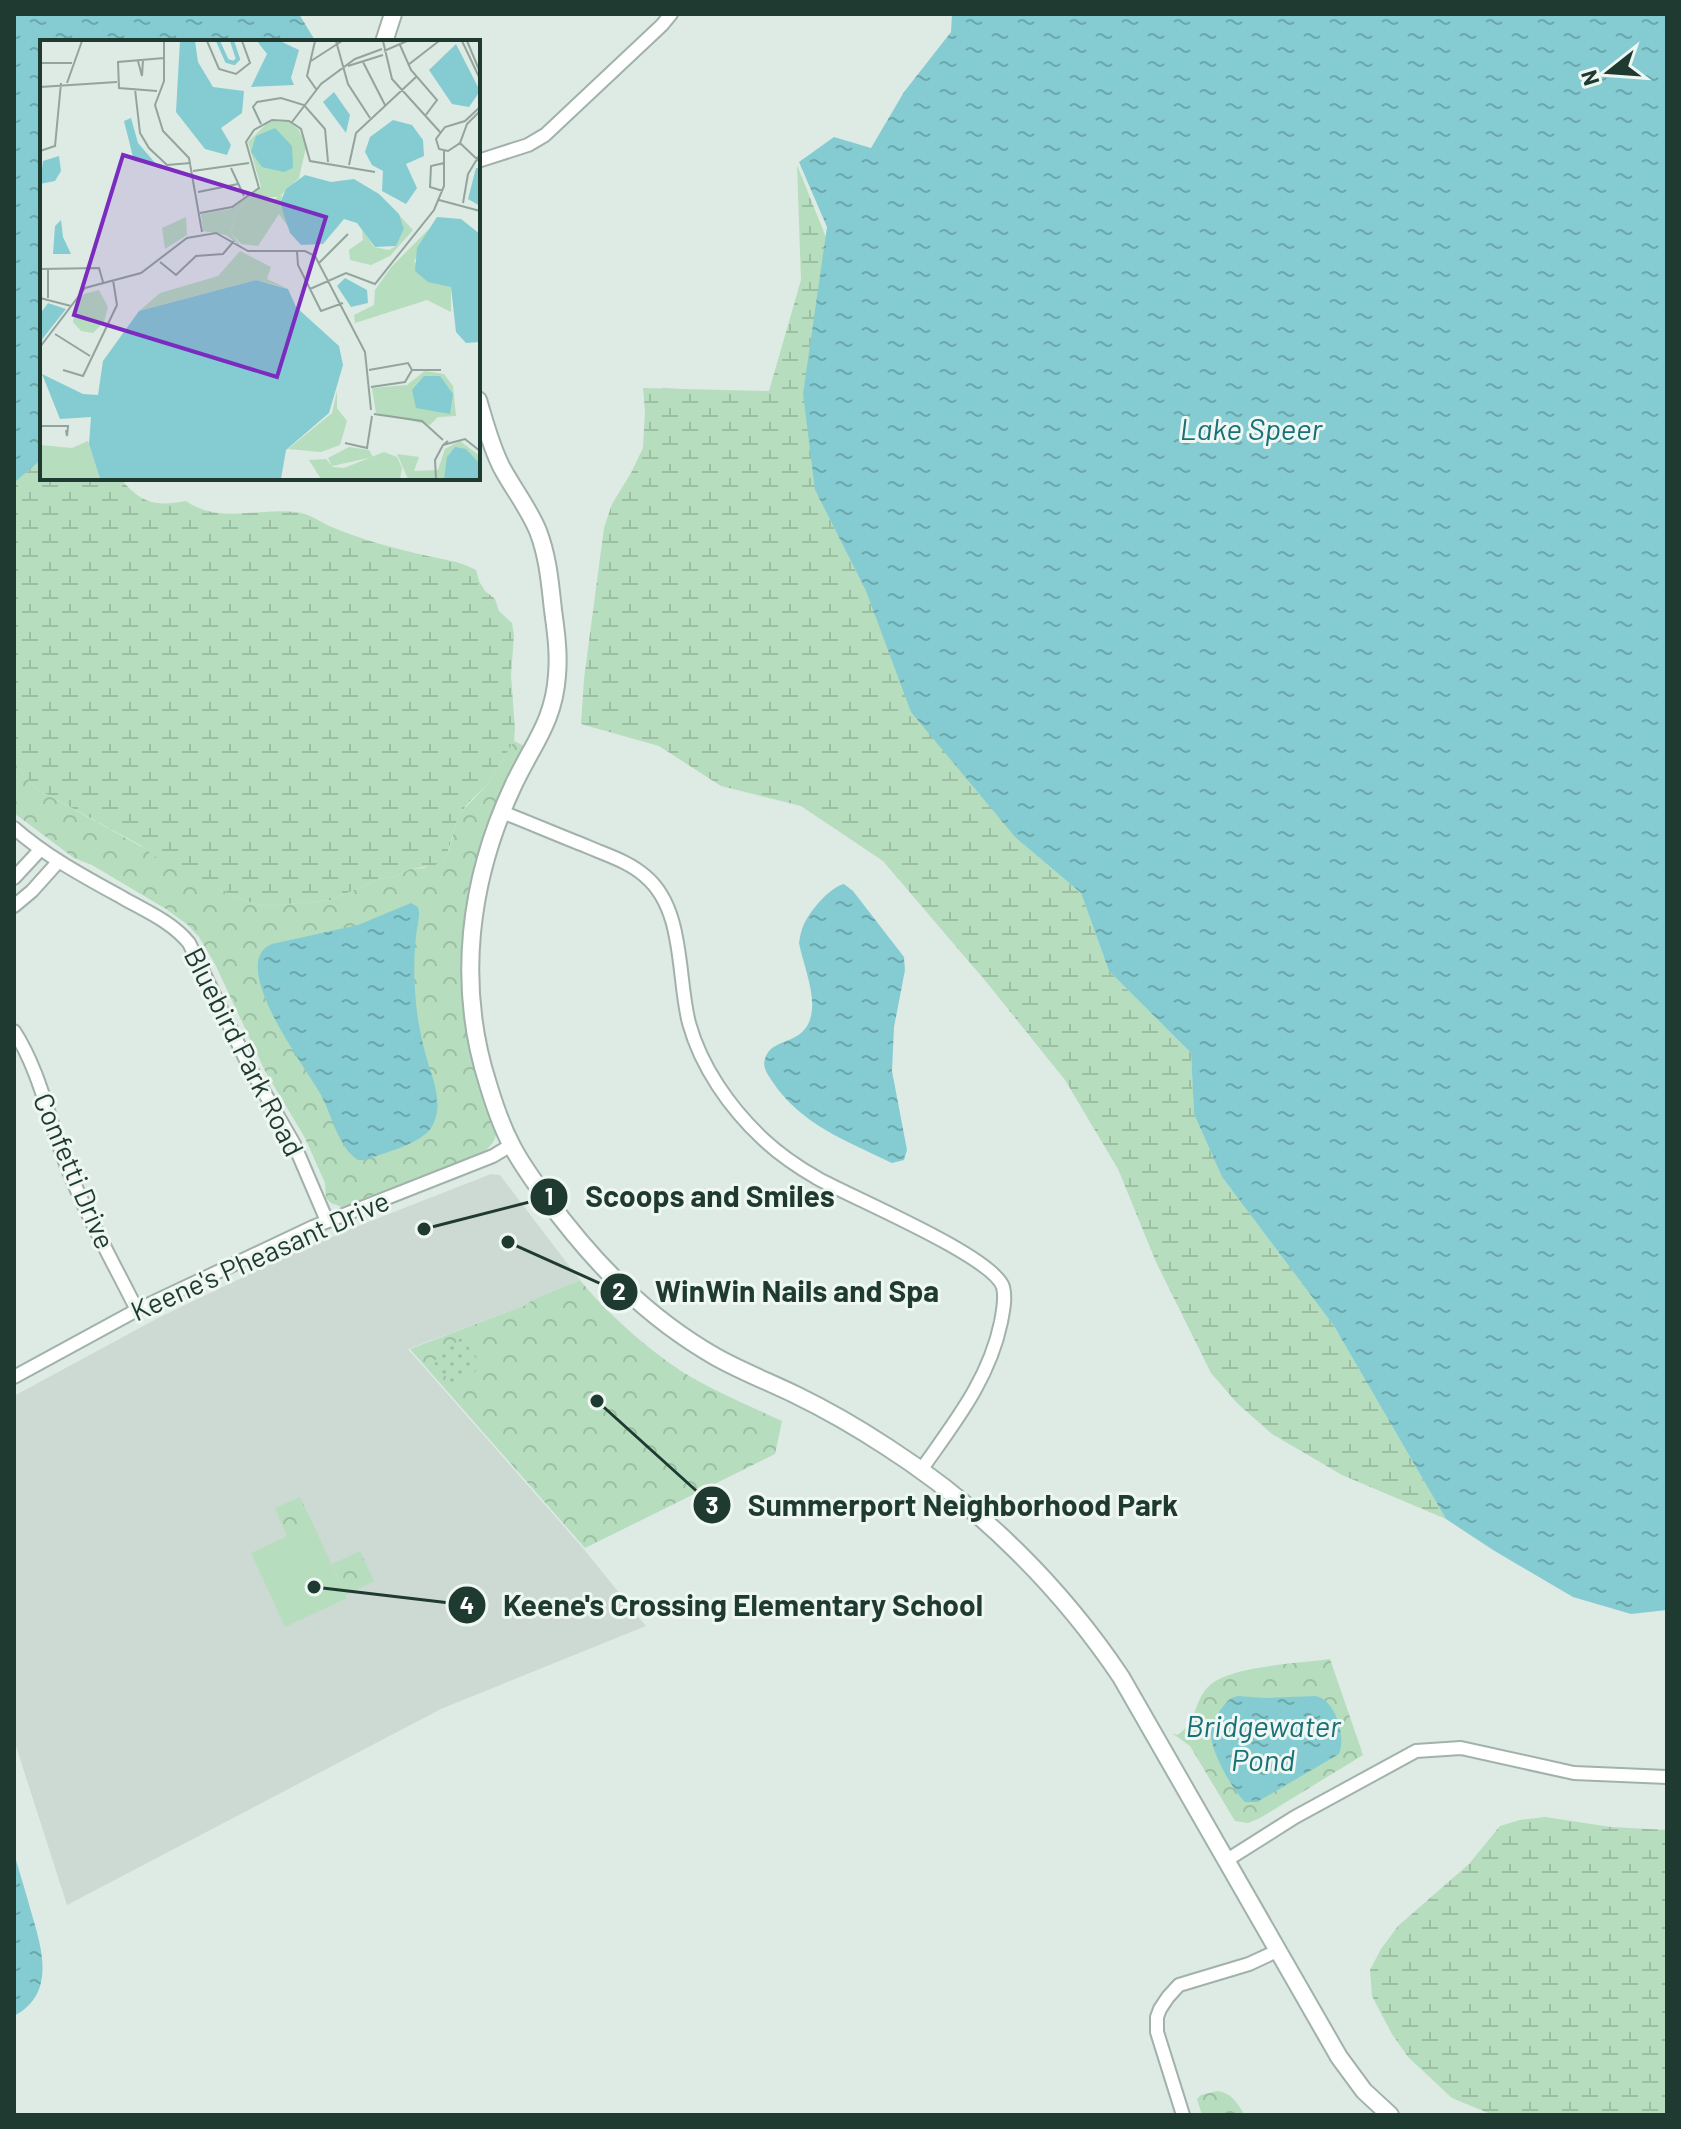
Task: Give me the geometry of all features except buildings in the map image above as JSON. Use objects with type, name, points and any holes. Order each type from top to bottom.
[{"type":"street","points":[[385,40],[393,14]]},
{"type":"street","points":[[480,160],[538,141],[671,14]]},
{"type":"street","points":[[662,25],[684,14]]},
{"type":"street","points":[[480,406],[496,456],[528,509],[543,545],[549,569],[558,655],[550,715],[516,780],[488,849],[478,886],[470,941],[469,975],[478,1050],[511,1145],[535,1183],[586,1249],[655,1316],[717,1357],[819,1407],[921,1470],[997,1533],[1077,1615],[1121,1677],[1339,2057],[1364,2091],[1390,2115]]},
{"type":"street","points":[[502,812],[617,859],[654,883],[672,919],[687,1013],[701,1057],[728,1099],[762,1138],[815,1177],[911,1224],[997,1276],[1003,1288],[1004,1301],[999,1333],[989,1362],[973,1395],[921,1470]]},
{"type":"street","name":"Bluebird Park Road","points":[[14,828],[58,862],[182,934],[249,1066],[294,1144],[327,1221]]},
{"type":"street","points":[[14,878],[40,850]]},
{"type":"street","points":[[14,906],[58,862]]},
{"type":"street","name":"Confetti Drive","points":[[14,1031],[26,1051],[81,1200],[137,1310]]},
{"type":"street","name":"Keene's Pheasant Drive","points":[[14,1377],[137,1310],[327,1221],[493,1156],[511,1145]]},
{"type":"street","points":[[1227,1860],[1295,1817],[1416,1751],[1461,1748],[1574,1773],[1667,1777]]},
{"type":"street","points":[[1183,2115],[1157,2032],[1160,2009],[1179,1985],[1249,1964],[1279,1950]]},
{"type":"shaded area","points":[[491,1174],[500,1175],[580,1280],[526,1305],[408,1349],[582,1547],[646,1626],[441,1709],[67,1905],[14,1740],[14,1396],[158,1318],[283,1258]]},
{"type":"green space","points":[[797,165],[831,250],[815,490],[866,591],[1016,838],[1081,893],[1109,971],[1191,1053],[1194,1114],[1222,1177],[1334,1326],[1446,1519],[1342,1475],[1272,1434],[1237,1403],[1211,1373],[1156,1262],[1118,1169],[1065,1080],[883,861],[801,806],[721,786],[659,746],[581,724],[604,528],[612,504],[643,448],[643,388],[769,391],[801,280]]},
{"type":"green space","points":[[40,461],[40,480],[122,480],[149,501],[186,501],[198,508],[225,514],[300,513],[367,540],[457,562],[476,570],[485,591],[495,599],[499,611],[512,623],[514,741],[487,785],[462,811],[448,852],[442,860],[435,865],[379,879],[331,900],[265,906],[220,890],[157,858],[140,845],[37,789],[14,760],[14,483]]},
{"type":"green space","points":[[514,741],[526,747],[508,779],[480,847],[470,883],[461,957],[467,1030],[480,1088],[495,1126],[495,1139],[485,1151],[342,1207],[326,1198],[325,1183],[305,1138],[265,1071],[215,964],[199,937],[166,909],[92,865],[74,858],[14,813],[14,760],[37,789],[220,890],[265,906],[331,900],[379,879],[424,868],[442,860],[449,851],[462,811],[487,785]]},
{"type":"green space","points":[[580,1280],[619,1321],[667,1361],[708,1386],[782,1421],[775,1454],[585,1548],[410,1349],[526,1305]]},
{"type":"green space","points":[[461,1338],[483,1365],[456,1388],[433,1362]]},
{"type":"green space","points":[[300,1497],[313,1524],[287,1537],[275,1508]]},
{"type":"green space","points":[[313,1524],[347,1598],[285,1627],[251,1553]]},
{"type":"green space","points":[[360,1551],[374,1581],[346,1595],[332,1564]]},
{"type":"green space","points":[[1330,1659],[1363,1755],[1260,1818],[1248,1823],[1235,1821],[1190,1746],[1172,1733],[1177,1735],[1184,1730],[1205,1691],[1220,1679],[1250,1669]]},
{"type":"green space","points":[[1545,1817],[1611,1827],[1667,1830],[1667,2115],[1493,2115],[1452,2098],[1408,2057],[1372,1996],[1370,1970],[1398,1926],[1469,1864],[1500,1826]]},
{"type":"green space","points":[[1217,2091],[1230,2096],[1245,2115],[1202,2115],[1197,2099]]},
{"type":"water","points":[[14,14],[299,14],[315,40],[40,40],[40,461],[14,483]]},
{"type":"water","name":"Lake Speer","points":[[952,14],[1667,14],[1667,1610],[1631,1614],[1573,1597],[1446,1519],[1334,1326],[1222,1177],[1194,1114],[1191,1053],[1109,971],[1081,893],[1016,838],[911,712],[866,591],[815,490],[803,394],[827,227],[799,162],[834,137],[871,148],[904,92],[951,32]]},
{"type":"water","points":[[844,884],[853,891],[904,957],[905,970],[894,1027],[892,1071],[907,1150],[904,1160],[892,1163],[811,1120],[784,1096],[764,1065],[774,1047],[797,1036],[809,1021],[812,1002],[799,943],[801,931],[821,900]]},
{"type":"water","points":[[411,903],[418,907],[419,912],[415,994],[422,1038],[436,1090],[435,1119],[426,1134],[418,1139],[366,1160],[358,1160],[340,1139],[321,1095],[287,1041],[263,994],[258,972],[260,955],[272,944],[358,925]]},
{"type":"water","name":"Bridgewater Pond","points":[[1238,1696],[1316,1696],[1323,1699],[1338,1720],[1341,1738],[1339,1754],[1257,1802],[1245,1802],[1222,1768],[1211,1736],[1211,1726],[1216,1716],[1227,1702]]},
{"type":"water","points":[[14,1853],[38,1938],[43,1968],[37,1995],[14,2016]]},
{"type":"place","name":"Scoops and Smiles","points":[[424,1229]]},
{"type":"place","name":"WinWin Nails and Spa","points":[[508,1242]]},
{"type":"place","name":"Summerport Neighborhood Park","points":[[597,1401]]},
{"type":"place","name":"Keene's Crossing Elementary School","points":[[314,1587]]}]
